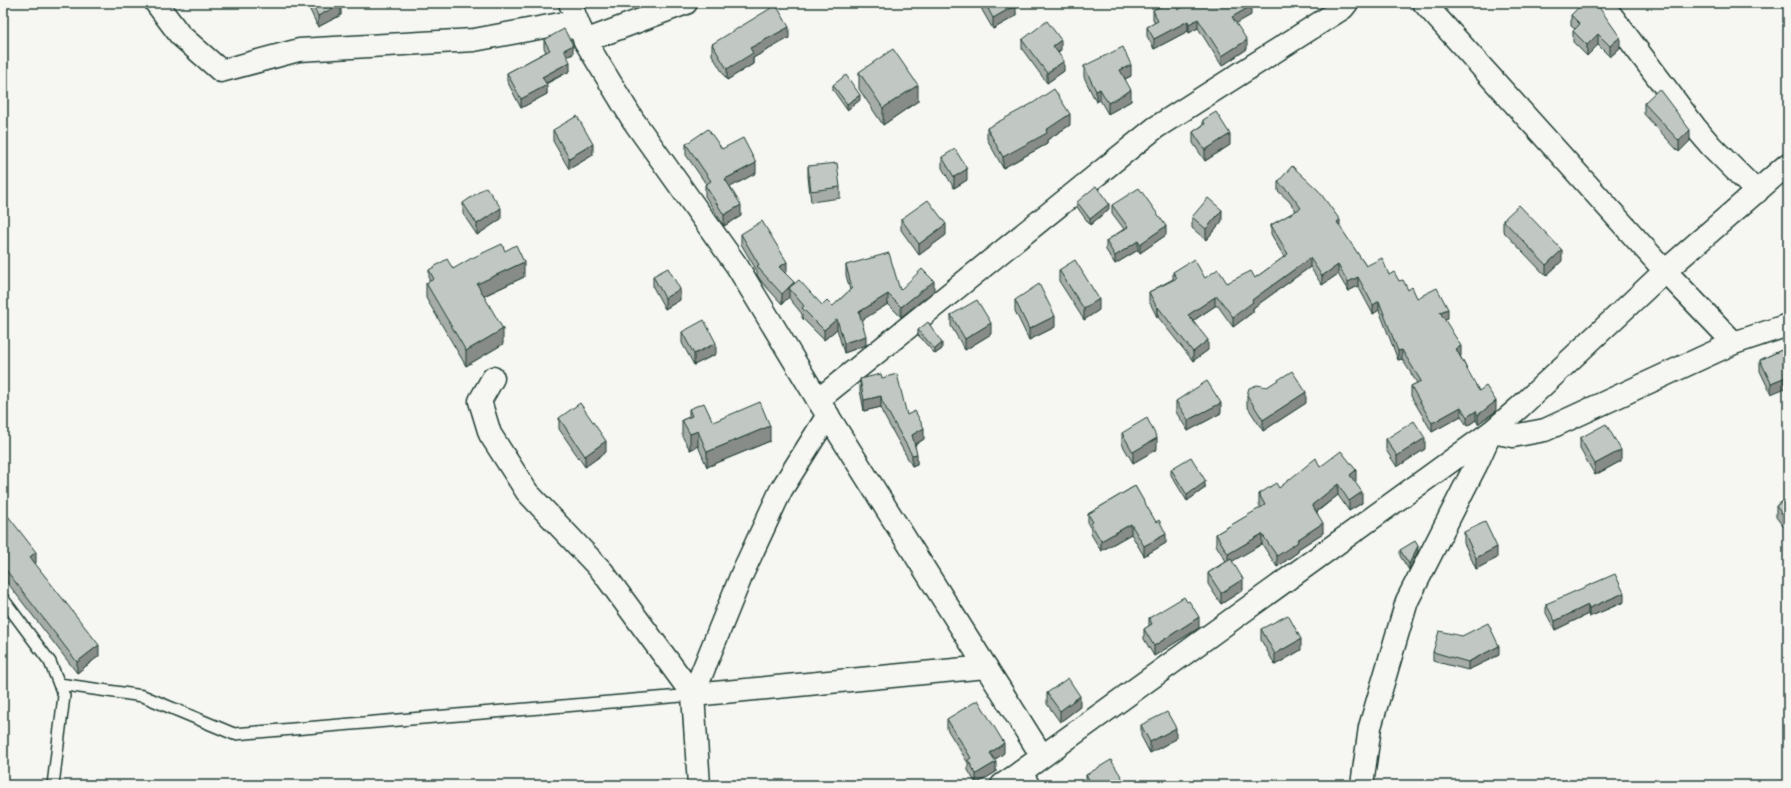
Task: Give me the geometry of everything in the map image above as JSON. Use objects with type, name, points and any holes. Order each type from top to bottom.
[{"type":"street","points":[[156,3],[180,35],[221,71],[299,50],[474,40],[560,24],[583,36],[686,3]]},
{"type":"street","points":[[570,3],[583,36],[633,120],[737,266],[823,407],[1042,756]]},
{"type":"street","points":[[699,785],[693,695],[742,574],[781,490],[823,407],[1155,128],[1343,8],[1347,3]]},
{"type":"street","points":[[1424,3],[1665,271],[1734,343]]},
{"type":"street","points":[[1602,3],[1699,132],[1757,192]]},
{"type":"street","points":[[1002,785],[1024,778],[1042,756],[1491,432],[1520,407],[1665,271],[1788,164]]},
{"type":"street","points":[[1491,432],[1513,436],[1545,430],[1734,343],[1788,325]]},
{"type":"street","points":[[493,378],[480,401],[490,434],[527,492],[602,571],[693,695]]},
{"type":"street","points":[[1362,785],[1370,727],[1407,601],[1478,461],[1491,432]]},
{"type":"street","points":[[693,695],[986,667]]},
{"type":"lane","points":[[3,599],[50,662],[64,696],[53,785]]},
{"type":"lane","points":[[59,684],[142,696],[234,734],[693,695]]},
{"type":"building","points":[[312,3],[340,3],[341,4],[318,16]]},
{"type":"building","points":[[985,3],[1015,3],[1016,5],[993,18]]},
{"type":"building","points":[[1167,3],[1174,3],[1178,10],[1190,3],[1249,3],[1251,6],[1232,17],[1247,40],[1222,56],[1198,19],[1189,24],[1188,21],[1154,39],[1147,27],[1158,21],[1153,10]]},
{"type":"building","points":[[1583,3],[1596,3],[1620,37],[1610,46],[1598,34],[1587,45],[1573,31],[1580,24],[1571,15]]},
{"type":"building","points":[[776,5],[789,27],[750,48],[753,53],[727,69],[712,44]]},
{"type":"building","points":[[1047,21],[1061,40],[1053,46],[1064,61],[1047,73],[1022,40]]},
{"type":"building","points":[[564,29],[573,45],[564,50],[570,62],[542,77],[547,85],[521,99],[507,73],[550,50],[544,40]]},
{"type":"building","points":[[1123,47],[1131,65],[1120,70],[1131,90],[1108,103],[1100,89],[1096,91],[1084,66]]},
{"type":"building","points":[[893,49],[918,85],[883,108],[859,72]]},
{"type":"building","points":[[846,75],[860,95],[847,104],[833,85]]},
{"type":"building","points":[[1054,89],[1070,114],[1046,130],[1047,133],[1003,157],[987,128],[1033,103]]},
{"type":"building","points":[[1659,89],[1690,130],[1679,141],[1644,103]]},
{"type":"building","points":[[1216,112],[1230,134],[1205,150],[1193,132],[1205,124],[1203,120]]},
{"type":"building","points":[[577,116],[593,144],[569,158],[553,130]]},
{"type":"building","points":[[708,129],[722,149],[743,138],[756,163],[725,179],[741,205],[724,215],[705,185],[711,181],[686,144]]},
{"type":"building","points":[[955,149],[967,169],[954,177],[942,157]]},
{"type":"building","points":[[837,163],[840,187],[811,191],[808,166]]},
{"type":"building","points":[[1292,166],[1318,190],[1340,220],[1337,222],[1366,266],[1382,258],[1389,275],[1394,272],[1399,281],[1403,280],[1408,290],[1412,287],[1417,298],[1437,288],[1448,309],[1440,312],[1461,346],[1456,349],[1479,391],[1486,386],[1496,401],[1478,415],[1476,411],[1467,417],[1461,407],[1432,423],[1411,386],[1421,381],[1402,350],[1398,351],[1379,301],[1373,305],[1358,277],[1348,282],[1338,265],[1322,276],[1310,258],[1252,300],[1253,302],[1233,317],[1218,297],[1215,297],[1188,315],[1208,340],[1193,352],[1158,307],[1157,308],[1149,292],[1177,278],[1173,272],[1194,259],[1205,278],[1218,269],[1227,283],[1251,271],[1255,278],[1288,254],[1271,225],[1301,208],[1289,192],[1278,182]]},
{"type":"building","points":[[1096,186],[1109,204],[1090,219],[1077,202]]},
{"type":"building","points":[[486,187],[501,208],[477,224],[463,203]]},
{"type":"building","points":[[1139,188],[1166,226],[1140,244],[1138,241],[1115,256],[1106,241],[1128,227],[1112,205]]},
{"type":"building","points":[[1208,198],[1222,210],[1206,229],[1192,217]]},
{"type":"building","points":[[928,200],[946,224],[919,244],[901,219]]},
{"type":"building","points":[[1519,205],[1562,250],[1546,265],[1503,220]]},
{"type":"building","points":[[762,221],[787,262],[779,267],[794,282],[782,294],[757,266],[759,265],[741,234]]},
{"type":"building","points":[[502,244],[505,251],[516,245],[524,262],[477,284],[503,329],[466,351],[426,283],[434,279],[429,270],[447,259],[453,269]]},
{"type":"building","points":[[889,253],[900,290],[922,269],[934,281],[901,307],[888,294],[859,312],[866,336],[844,343],[837,319],[824,330],[802,308],[804,306],[789,288],[799,280],[822,305],[827,300],[833,306],[852,288],[846,265]]},
{"type":"building","points":[[1075,260],[1099,299],[1084,309],[1059,270]]},
{"type":"building","points":[[668,268],[680,289],[665,298],[653,276]]},
{"type":"building","points":[[1039,284],[1055,316],[1029,329],[1015,300]]},
{"type":"building","points":[[977,300],[991,323],[965,339],[951,315]]},
{"type":"building","points":[[704,320],[716,343],[694,354],[682,332]]},
{"type":"building","points":[[928,322],[942,343],[935,349],[918,330]]},
{"type":"building","points":[[1788,347],[1788,376],[1771,383],[1760,360]]},
{"type":"building","points":[[1292,371],[1306,392],[1263,420],[1247,395],[1249,388],[1257,385],[1267,387]]},
{"type":"building","points":[[881,374],[882,378],[897,374],[907,415],[915,411],[924,428],[912,435],[917,454],[912,455],[882,401],[881,396],[864,400],[860,379]]},
{"type":"building","points":[[1207,381],[1221,403],[1188,420],[1176,401]]},
{"type":"building","points":[[760,402],[770,426],[707,452],[698,431],[690,434],[682,420],[692,416],[689,409],[704,403],[713,422]]},
{"type":"building","points":[[580,403],[606,441],[585,456],[559,418]]},
{"type":"building","points":[[1147,418],[1157,438],[1133,452],[1122,433]]},
{"type":"building","points":[[1414,421],[1425,438],[1397,456],[1386,439]]},
{"type":"building","points":[[1606,424],[1621,450],[1595,464],[1580,438]]},
{"type":"building","points":[[1341,451],[1356,470],[1350,475],[1362,492],[1349,501],[1338,484],[1312,505],[1323,523],[1297,540],[1298,542],[1277,556],[1262,534],[1228,554],[1216,534],[1265,505],[1259,494],[1276,483],[1279,488],[1316,458],[1320,467]]},
{"type":"building","points":[[1191,457],[1205,482],[1187,495],[1171,469]]},
{"type":"building","points":[[1135,486],[1156,522],[1159,520],[1166,534],[1144,546],[1131,524],[1101,541],[1091,524],[1093,522],[1088,514]]},
{"type":"building","points":[[1788,498],[1788,522],[1776,506]]},
{"type":"building","points":[[8,516],[36,552],[30,557],[99,645],[77,662],[3,566],[3,520]]},
{"type":"building","points":[[1485,522],[1497,547],[1476,558],[1464,532]]},
{"type":"building","points":[[1415,541],[1418,546],[1409,564],[1400,550]]},
{"type":"building","points":[[1231,559],[1243,579],[1221,593],[1208,573]]},
{"type":"building","points":[[1615,574],[1624,593],[1589,608],[1588,605],[1555,621],[1546,604]]},
{"type":"building","points":[[1184,597],[1187,602],[1189,601],[1199,617],[1154,646],[1144,629],[1152,624],[1149,618]]},
{"type":"building","points":[[1288,615],[1301,639],[1275,654],[1261,629]]},
{"type":"building","points":[[1488,623],[1499,646],[1468,662],[1433,652],[1439,631],[1462,636]]},
{"type":"building","points":[[1068,678],[1080,696],[1060,711],[1047,693]]},
{"type":"building","points":[[978,700],[1004,743],[990,753],[996,762],[976,774],[968,760],[971,758],[947,719]]},
{"type":"building","points":[[1167,712],[1176,728],[1150,742],[1141,725]]},
{"type":"building","points":[[1111,760],[1124,781],[1121,783],[1122,785],[1093,785],[1086,775]]}]
